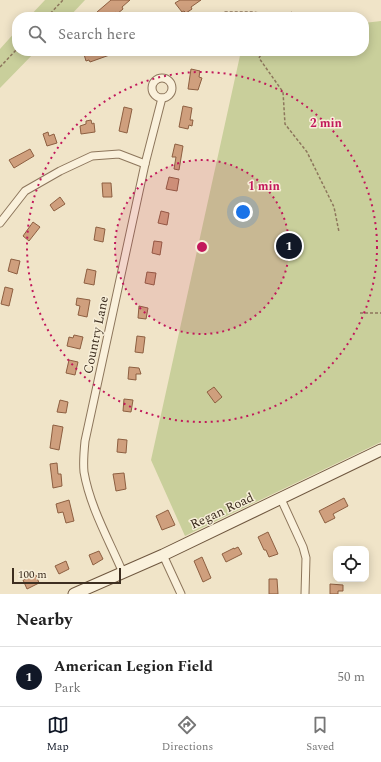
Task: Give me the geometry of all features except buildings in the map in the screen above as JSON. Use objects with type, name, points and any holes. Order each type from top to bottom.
[{"type":"street","name":"Country Lane","points":[[123,573],[87,485],[83,456],[145,164],[162,98]]},
{"type":"street","points":[[0,223],[25,191],[60,170],[92,156],[119,154],[145,164]]},
{"type":"street","name":"Regan Road","points":[[74,594],[163,555],[381,450]]},
{"type":"street","points":[[281,499],[305,552],[305,594]]},
{"type":"street","points":[[163,555],[181,594]]},
{"type":"path","points":[[52,12],[63,0]]},
{"type":"path","points":[[225,12],[254,12]]},
{"type":"path","points":[[0,68],[12,55]]},
{"type":"path","points":[[260,56],[259,58],[283,92],[285,124],[307,152],[334,207],[339,232]]},
{"type":"path","points":[[360,313],[381,313]]},
{"type":"green space","points":[[45,0],[85,0],[74,12],[34,12]]},
{"type":"green space","points":[[381,21],[381,442],[185,536],[151,460],[240,56],[369,56],[369,22]]},
{"type":"green space","points":[[12,36],[12,56],[31,56],[0,88],[0,49]]},
{"type":"place","name":"American Legion Field","points":[[289,246]]}]
